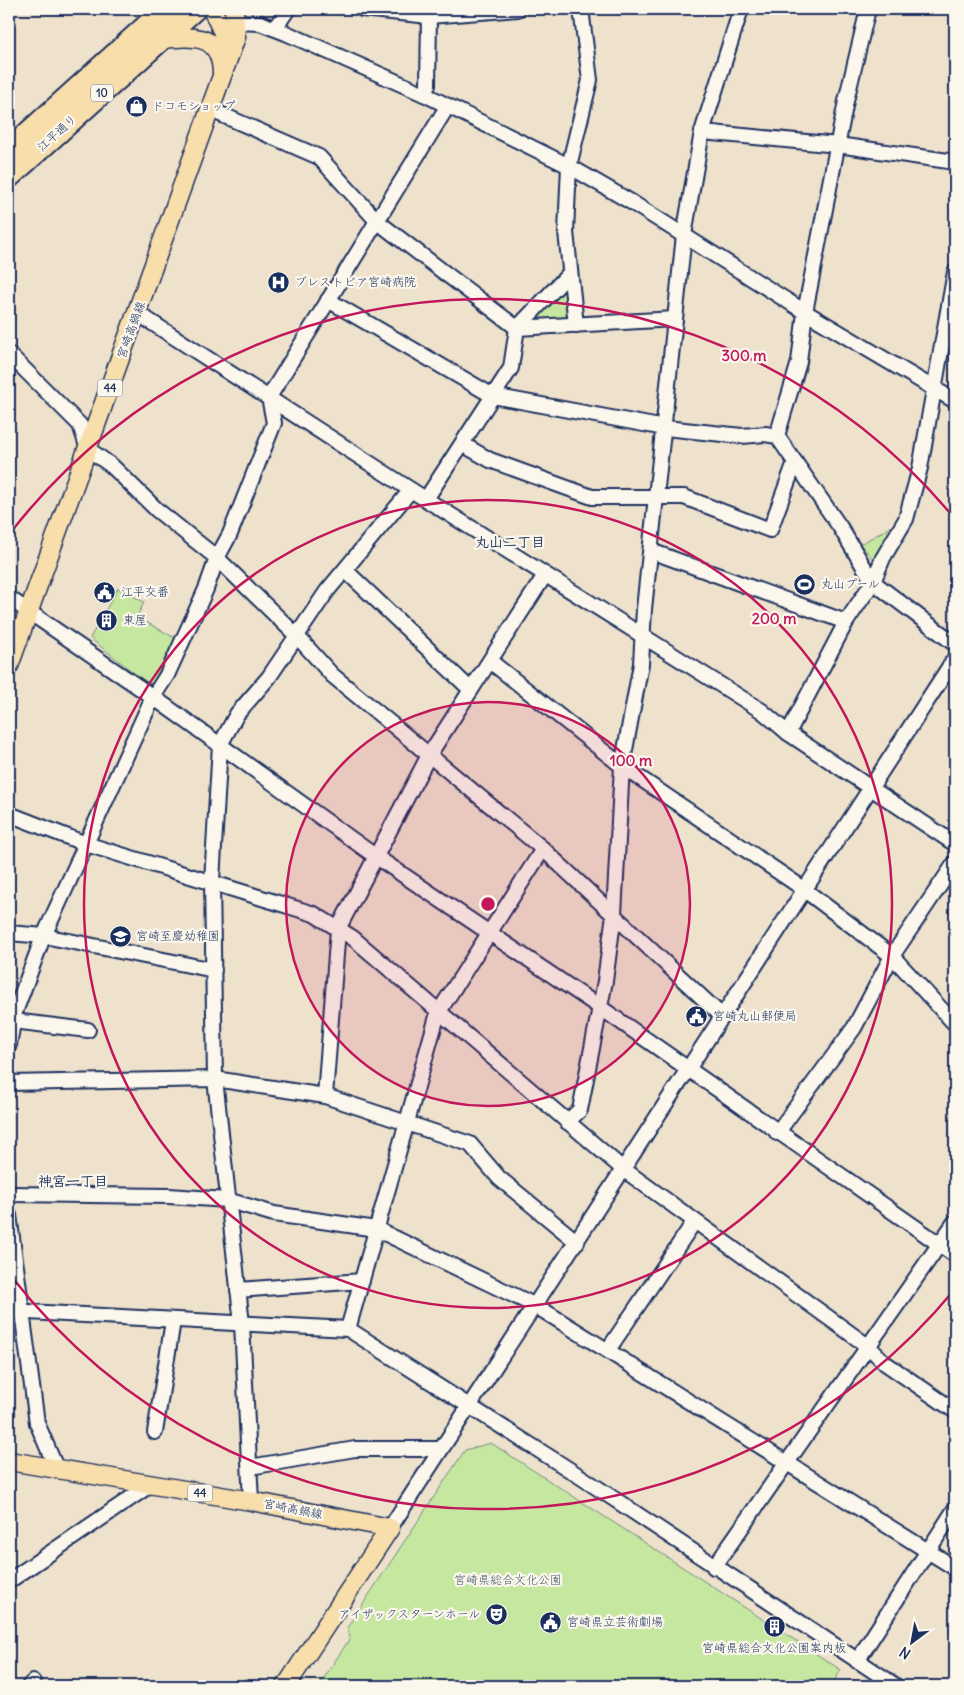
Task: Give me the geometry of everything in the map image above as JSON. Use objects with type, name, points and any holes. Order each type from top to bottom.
[{"type":"highway","name":"江平通り","points":[[9,150],[165,9]]},
{"type":"highway","name":"江平通り","points":[[9,177],[195,9]]},
{"type":"main road","points":[[212,9],[231,50]]},
{"type":"main road","name":"宮崎高鍋線","points":[[9,666],[211,110],[236,37],[235,16]]},
{"type":"main road","points":[[162,38],[186,36],[204,39],[210,43],[222,59],[222,76]]},
{"type":"main road","name":"宮崎高鍋線","points":[[9,1461],[252,1501],[390,1528]]},
{"type":"main road","points":[[286,1686],[390,1528]]},
{"type":"street","points":[[274,28],[288,9]]},
{"type":"street","points":[[362,9],[429,16],[518,9]]},
{"type":"street","points":[[576,325],[569,274],[566,232],[569,166],[590,80],[581,9]]},
{"type":"street","points":[[567,1122],[580,1110],[601,1008],[614,914],[622,766],[641,664],[684,235],[702,132],[741,9]]},
{"type":"street","points":[[777,436],[799,362],[806,312],[838,145],[868,9]]},
{"type":"street","points":[[235,16],[274,28],[424,94],[569,166],[955,401]]},
{"type":"street","points":[[424,94],[428,84],[429,16]]},
{"type":"street","points":[[9,1045],[13,1020],[44,936],[153,697],[167,675],[206,589],[217,558],[230,534],[274,423],[269,397],[378,222],[447,106]]},
{"type":"street","points":[[211,110],[319,157],[378,222],[517,328],[676,319]]},
{"type":"street","points":[[702,132],[838,145],[955,162]]},
{"type":"street","points":[[788,733],[846,622],[873,582],[883,558],[906,519],[920,468],[955,272]]},
{"type":"street","points":[[426,499],[511,368],[517,328],[569,274]]},
{"type":"street","points":[[328,300],[493,396],[665,428],[742,436],[777,436]]},
{"type":"street","points":[[138,313],[411,490],[762,710],[788,733],[872,787],[955,844]]},
{"type":"street","points":[[9,354],[80,425],[88,449],[112,466],[157,510],[217,558],[296,635],[332,675],[543,849],[724,1017]]},
{"type":"street","points":[[777,436],[840,527],[873,582],[955,644]]},
{"type":"street","points":[[462,444],[490,460],[592,497],[657,495],[684,497],[770,530],[795,462]]},
{"type":"street","points":[[252,1501],[242,1324],[215,1079],[212,881],[220,745],[237,714],[269,677],[296,635],[345,570],[411,490]]},
{"type":"street","points":[[651,551],[846,622]]},
{"type":"street","points":[[345,570],[471,690]]},
{"type":"street","points":[[325,1096],[338,929],[429,755],[545,575]]},
{"type":"street","points":[[9,598],[153,697],[375,856],[601,1008],[687,1070],[955,1255]]},
{"type":"street","points":[[390,1528],[440,1449],[536,1306],[687,1070],[724,1017],[955,658]]},
{"type":"street","points":[[490,661],[622,766],[805,891],[892,956],[955,1024]]},
{"type":"street","points":[[9,814],[86,844],[212,881],[314,914],[353,938],[438,1013],[623,1169],[869,1347],[885,1363],[955,1411]]},
{"type":"street","points":[[348,1329],[438,1013],[543,849]]},
{"type":"street","points":[[777,1132],[854,1028],[892,956],[955,863]]},
{"type":"street","points":[[9,933],[44,936],[214,970]]},
{"type":"street","points":[[13,1020],[88,1030]]},
{"type":"street","points":[[9,1083],[215,1079],[325,1096],[470,1144],[499,1178],[577,1242]]},
{"type":"street","points":[[9,1194],[169,1196],[227,1200],[274,1214],[376,1229],[536,1306],[786,1463],[930,1550],[955,1568]]},
{"type":"street","points":[[9,1215],[16,1312],[38,1423],[57,1470]]},
{"type":"street","points":[[608,1350],[694,1222]]},
{"type":"street","points":[[714,1567],[955,1222]]},
{"type":"street","points":[[238,1290],[362,1280]]},
{"type":"street","points":[[16,1312],[348,1329],[469,1406],[896,1686]]},
{"type":"street","points":[[155,1432],[173,1321]]},
{"type":"street","points":[[250,1467],[355,1449],[440,1449]]},
{"type":"street","points":[[9,1581],[150,1485]]},
{"type":"street","points":[[857,1660],[955,1509]]},
{"type":"green space","points":[[566,283],[570,321],[528,324]]},
{"type":"green space","points":[[900,522],[876,562],[860,544]]},
{"type":"green space","points":[[118,588],[144,602],[137,617],[175,638],[153,682],[148,684],[90,638]]},
{"type":"green space","name":"宮崎県総合文化公園","points":[[491,1443],[841,1670],[831,1686],[319,1686],[350,1638],[347,1628],[465,1450]]},
{"type":"place","name":"ドコモショップ","points":[[136,106]]},
{"type":"place","name":"ブレストピア宮崎病院","points":[[279,282]]},
{"type":"place","name":"丸山プール","points":[[805,584]]},
{"type":"place","name":"江平交番","points":[[105,592]]},
{"type":"place","name":"東屋","points":[[107,620]]},
{"type":"place","name":"宮崎至慶幼稚園","points":[[120,936]]},
{"type":"place","name":"宮崎丸山郵便局","points":[[697,1016]]},
{"type":"place","name":"アイザックスターンホール","points":[[496,1614]]},
{"type":"place","name":"宮崎県立芸術劇場","points":[[551,1622]]},
{"type":"place","name":"宮崎県総合文化公園案内板","points":[[774,1627]]},
{"type":"district","name":"丸山二丁目","points":[[510,542]]},
{"type":"district","name":"神宮一丁目","points":[[73,1181]]}]
